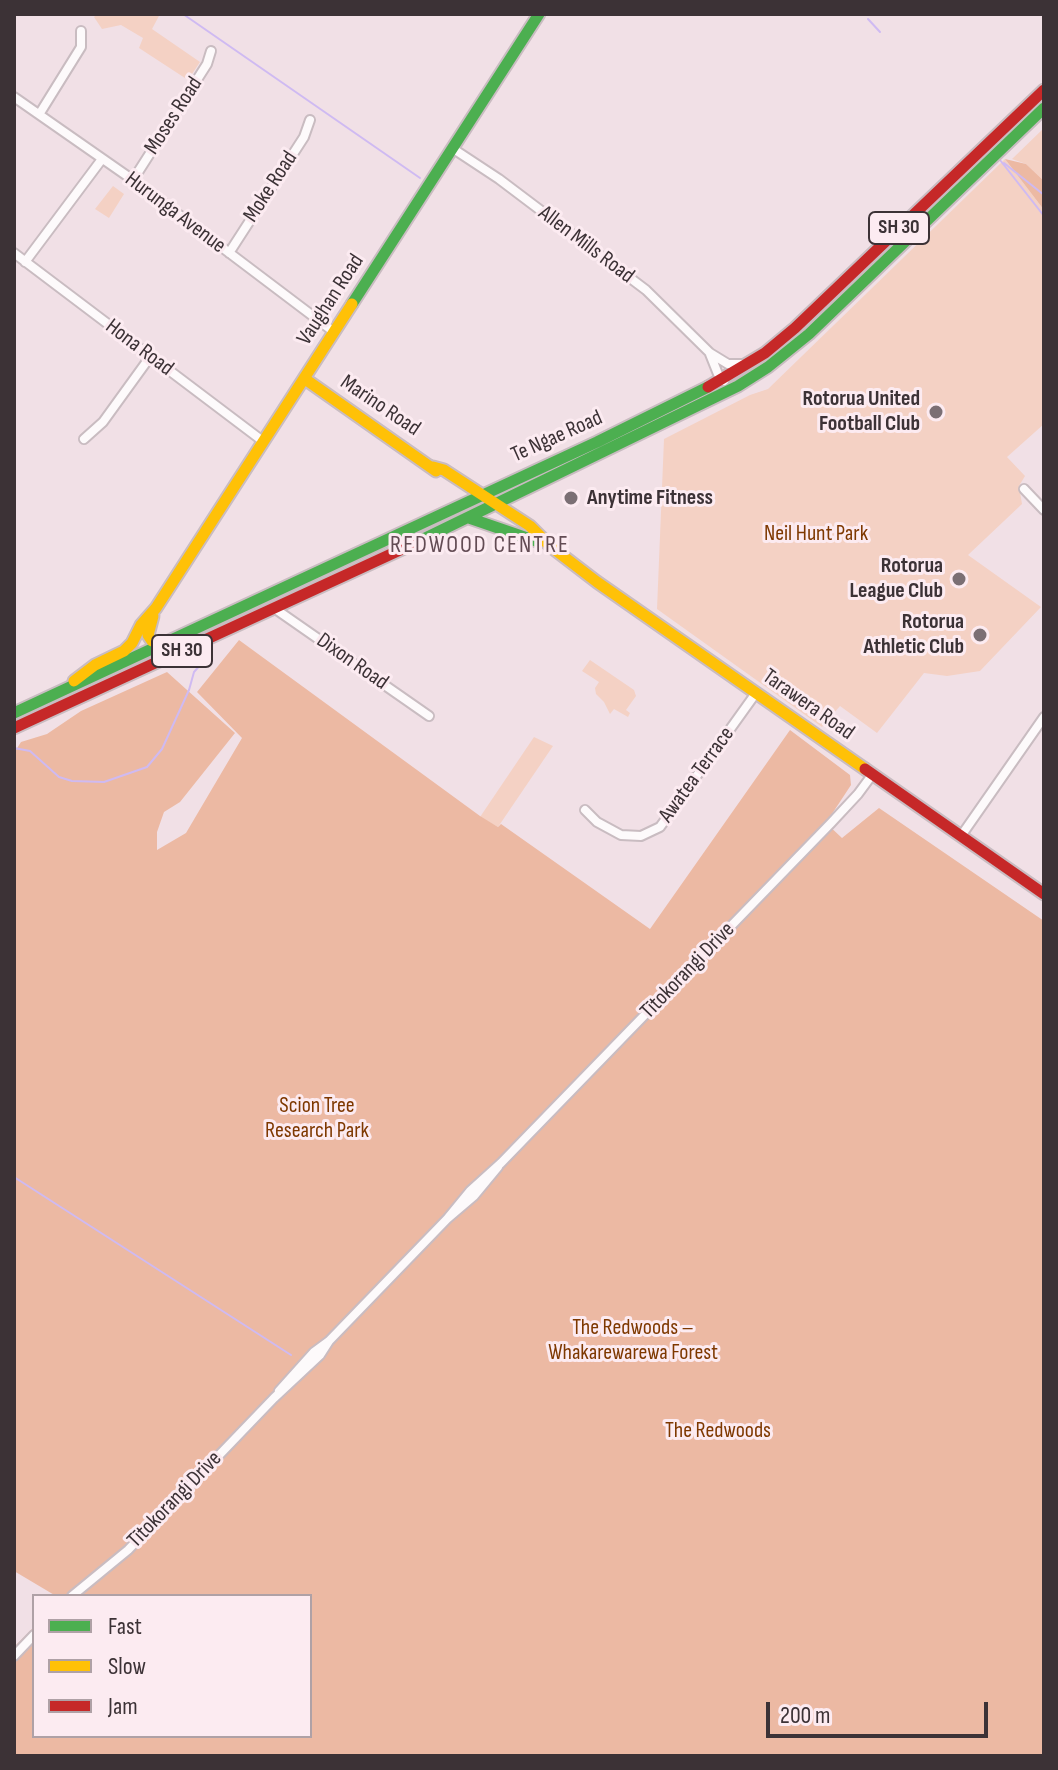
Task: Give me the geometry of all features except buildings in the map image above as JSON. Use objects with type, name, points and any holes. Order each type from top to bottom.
[{"type":"main road","name":"Vaughan Road","points":[[68,688],[80,675],[128,648],[141,625],[156,608],[539,14]]},
{"type":"main road","name":"Te Ngae Road","points":[[14,713],[477,496],[750,363],[795,328],[1044,90]]},
{"type":"main road","name":"Te Ngae Road","points":[[14,728],[493,507],[738,386],[809,334],[1044,108]]},
{"type":"main road","name":"Marino Road","points":[[305,379],[433,467],[441,477],[493,507]]},
{"type":"main road","name":"Tarawera Road","points":[[493,507],[536,541],[550,546]]},
{"type":"main road","name":"Tarawera Road","points":[[493,507],[530,526],[550,546],[1044,894]]},
{"type":"main road","points":[[469,518],[536,541]]},
{"type":"main road","points":[[156,608],[148,635],[152,641],[162,645]]},
{"type":"street","points":[[40,113],[81,47],[81,31]]},
{"type":"street","name":"Moses Road","points":[[133,180],[207,64],[211,51]]},
{"type":"street","name":"Hurunga Avenue","points":[[14,97],[133,180],[334,332]]},
{"type":"street","name":"Moke Road","points":[[229,253],[304,137],[310,120]]},
{"type":"street","name":"Allen Mills Road","points":[[452,148],[499,179],[646,290],[710,353],[728,364],[750,363]]},
{"type":"street","points":[[25,262],[102,159]]},
{"type":"street","name":"Hona Road","points":[[14,253],[264,442]]},
{"type":"street","name":"Allen Mills Road","points":[[710,353],[718,379]]},
{"type":"street","points":[[84,439],[103,422],[150,357]]},
{"type":"street","points":[[718,379],[738,386]]},
{"type":"street","points":[[1024,489],[1044,510]]},
{"type":"street","name":"Dixon Road","points":[[274,608],[429,716]]},
{"type":"street","name":"Awatea Terrace","points":[[585,810],[597,822],[621,835],[641,836],[660,827],[756,693]]},
{"type":"street","points":[[961,836],[1044,717]]},
{"type":"street","name":"Tītokorangi Drive","points":[[74,1594],[128,1550],[314,1352],[329,1341],[447,1219],[474,1196],[501,1163],[821,834],[872,775]]},
{"type":"street","points":[[14,1656],[32,1637]]},
{"type":"green space","points":[[97,14],[160,14],[152,29],[200,62],[188,80],[139,48],[143,38],[121,25],[102,29],[94,17]]},
{"type":"green space","points":[[1044,128],[1044,181],[1026,164],[1012,159]]},
{"type":"green space","name":"Neil Hunt Park","points":[[1005,159],[1044,210],[1044,424],[1007,457],[1025,476],[1019,486],[1022,504],[968,555],[1041,607],[980,671],[947,676],[924,673],[877,733],[840,706],[822,727],[657,609],[664,439],[768,389]]},
{"type":"green space","points":[[1005,159],[1026,164],[1044,181],[1044,210]]},
{"type":"green space","points":[[113,186],[124,194],[109,218],[95,209]]},
{"type":"green space","name":"The Redwoods – Whakarewarewa Forest","points":[[239,640],[480,816],[498,827],[501,824],[650,929],[790,730],[850,775],[851,785],[826,823],[842,838],[879,808],[1044,921],[1044,1756],[14,1756],[14,1647],[32,1629],[32,1738],[312,1738],[312,1594],[53,1594],[14,1571],[14,753],[21,742],[47,734],[81,711],[167,672],[235,733],[180,802],[164,812],[157,832],[157,850],[186,833],[242,738],[197,692]]},
{"type":"green space","points":[[590,660],[634,690],[636,696],[626,710],[630,713],[628,717],[614,709],[610,714],[596,694],[595,688],[599,682],[582,671]]},
{"type":"green space","points":[[534,737],[553,746],[498,827],[480,817]]},
{"type":"waterway","points":[[183,14],[420,178]]},
{"type":"waterway","points":[[868,19],[880,32]]},
{"type":"waterway","points":[[1000,160],[1044,216]]},
{"type":"waterway","points":[[1004,163],[1044,195]]},
{"type":"waterway","points":[[14,748],[30,751],[59,777],[72,781],[104,782],[147,767],[162,749],[194,672],[210,654]]},
{"type":"waterway","points":[[14,1177],[291,1355]]},
{"type":"traffic: fast","points":[[352,304],[539,14]]},
{"type":"traffic: fast","points":[[413,544],[738,386],[768,367],[809,334],[1044,108]]},
{"type":"traffic: fast","points":[[14,713],[597,442],[708,387]]},
{"type":"traffic: fast","points":[[469,518],[536,541]]},
{"type":"traffic: slow","points":[[74,681],[132,643],[352,304]]},
{"type":"traffic: slow","points":[[305,379],[436,471]]},
{"type":"traffic: slow","points":[[433,467],[444,470],[530,526],[550,546],[597,582],[865,769]]},
{"type":"traffic: slow","points":[[153,616],[148,635],[152,641],[162,645]]},
{"type":"traffic: jam","points":[[708,387],[765,353],[795,328],[1044,90]]},
{"type":"traffic: jam","points":[[14,728],[413,544]]},
{"type":"traffic: jam","points":[[865,769],[1044,894]]},
{"type":"place","name":"Rotorua United Football Club","points":[[936,412]]},
{"type":"place","name":"Anytime Fitness","points":[[571,498]]},
{"type":"place","name":"Rotorua League Club","points":[[959,579]]},
{"type":"place","name":"Rotorua Athletic Club","points":[[980,635]]},
{"type":"district","name":"REDWOOD CENTRE","points":[[480,546]]},
{"type":"park label","name":"Scion Tree Research Park","points":[[317,1118]]},
{"type":"park label","name":"The Redwoods","points":[[718,1431]]}]
